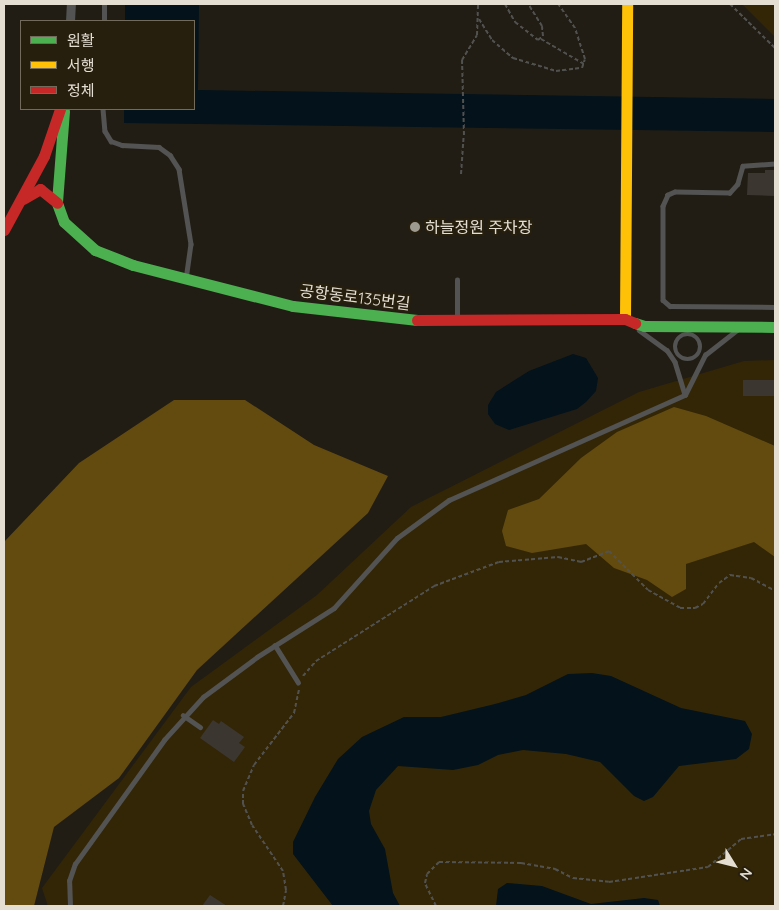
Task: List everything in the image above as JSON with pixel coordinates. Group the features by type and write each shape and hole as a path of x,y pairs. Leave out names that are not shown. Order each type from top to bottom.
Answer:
{"main road":[{"path":"625,319 628,4"},
{"path":"4,230 51,141 60,110"},
{"path":"57,203 64,110"},
{"path":"20,202 30,192 40,189 57,203"},
{"name":"공항동로135번길","path":"57,203 74,234 95,250 186,280 293,306 402,320 625,319 644,326 688,330 775,327"}],"street":[{"path":"70,20 71,4"}],"lane":[{"path":"104,4 104,20"},
{"path":"103,110 105,131 111,141 122,145 159,147 170,155 179,169 191,244 186,280"},
{"path":"775,164 743,166 738,184 730,193 675,192 668,195 663,206 663,300 670,306 775,307"},
{"path":"457,280 457,320"},
{"path":"625,319 671,356 685,395"},
{"path":"676,353 687,361 695,359 742,327"},
{"path":"70,906 69,880 74,864 183,715 203,697 275,645 334,608 397,538 449,500 685,395 703,353 699,339 688,330 677,340 676,353"},
{"path":"671,356 676,353"},
{"path":"275,645 298,682"},
{"path":"183,715 200,727"}],"path":[{"path":"461,174 464,135 462,60 476,35 479,19 478,4"},
{"path":"505,4 522,30 532,38 541,39 585,65"},
{"path":"528,4 542,26 541,39"},
{"path":"558,4 575,28 585,65"},
{"path":"730,4 775,48"},
{"path":"479,19 502,51 531,66 556,71 585,65"},
{"path":"283,906 286,890 283,871 252,825 243,804 243,791 254,765 294,713 298,701 298,682 316,662 434,586 499,562 558,557 581,562 609,551 648,590 680,608 694,608 703,604 719,582 730,576 751,578 775,591"},
{"path":"436,906 425,883 427,874 439,862 520,863 555,869 573,878 610,882 708,867 741,840 775,834"}],"shaded area":[{"path":"125,4 199,4 198,90 775,99 775,132 124,123 124,110 195,110 195,20 125,20"},
{"path":"742,4 775,4 775,37"},
{"path":"573,354 586,358 598,378 596,391 586,402 577,409 509,430 495,424 488,414 488,405 496,392 529,371"},
{"path":"775,360 775,906 48,906 42,888 191,687 317,595 411,507 639,392 744,361"},
{"path":"174,400 245,400 314,445 388,476 368,513 197,670 119,778 54,827 34,906 4,906 4,542 79,463"},
{"path":"674,407 706,416 775,446 775,557 754,542 686,564 686,589 672,597 647,580 614,568 586,544 532,553 506,546 502,531 508,510 539,499 581,458 617,432"},
{"path":"592,673 611,676 681,708 745,721 752,734 749,749 736,759 679,766 653,797 644,801 634,796 600,762 566,754 523,750 498,755 478,765 453,770 398,766 376,790 369,811 371,824 385,849 393,893 400,906 333,906 293,854 293,842 315,797 338,759 362,737 404,717 441,717 526,695 568,674"},
{"path":"507,883 542,886 591,904 644,898 658,900 660,906 496,906 498,889"}],"building":[{"path":"765,170 775,170 775,196 747,195 748,173 765,173"},
{"path":"743,380 775,380 775,396 743,396"},
{"path":"213,720 219,724 221,721 244,737 239,743 245,747 234,762 200,738"},
{"path":"210,895 227,906 202,906"}],"traffic: fast":[{"path":"64,111 57,203 64,222 95,250 133,265 293,306 417,320"},
{"path":"635,323 644,326 775,327"}],"traffic: slow":[{"path":"625,319 627,4"}],"traffic: jam":[{"path":"4,230 44,156 60,110"},
{"path":"23,199 40,189 57,203"},
{"path":"417,320 625,319 635,323"}],"place":[{"name":"하늘정원 주차장","path":"415,227"}]}
